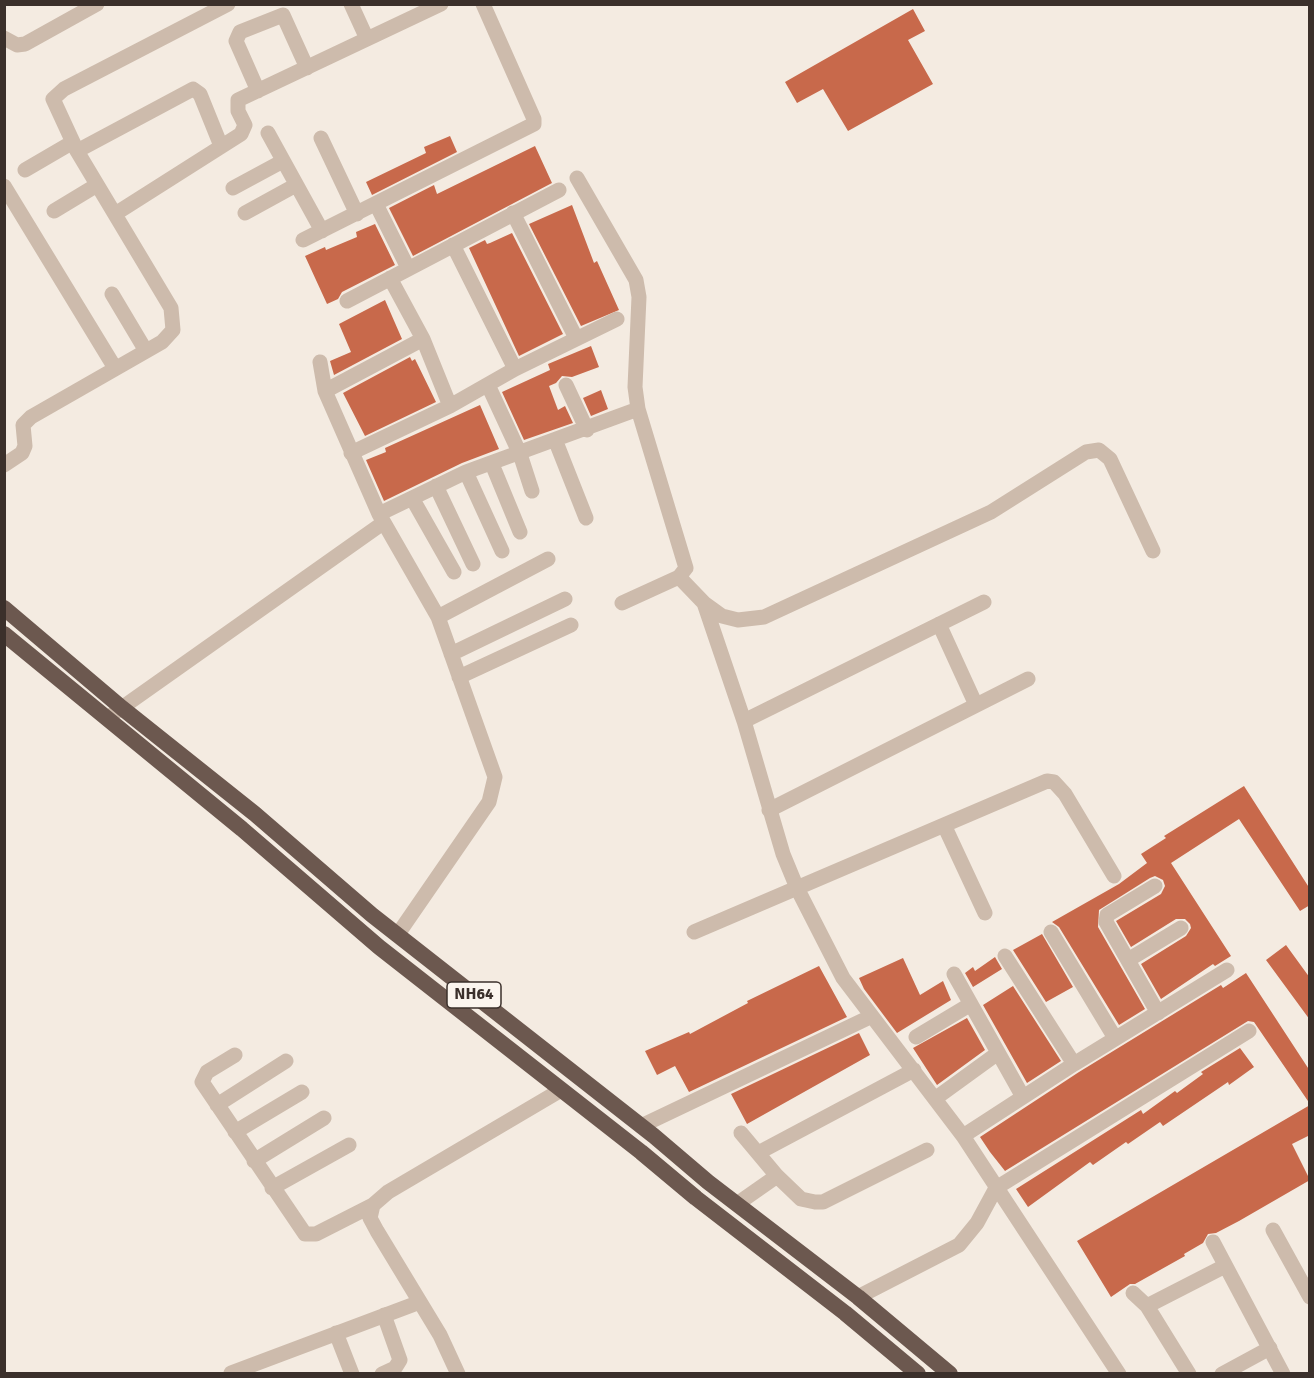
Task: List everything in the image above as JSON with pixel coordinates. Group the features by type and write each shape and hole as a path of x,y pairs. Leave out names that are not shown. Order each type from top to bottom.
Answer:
{"highway":[{"name":"NH64","path":"4,608 122,708 255,814 398,934 642,1126 737,1204 858,1297 950,1374"},
{"name":"NH64","path":"4,634 242,829 379,947 845,1313 918,1374"}],"street":[{"path":"4,38 10,43 25,44 97,4"},
{"path":"4,465 22,453 25,446 23,425 31,417 162,342 172,330 174,319 171,308 75,147 54,106 56,94 228,4"},
{"path":"351,4 368,39"},
{"path":"115,214 244,130 236,105 238,100 441,4"},
{"path":"303,240 534,124 534,119 483,4"},
{"path":"258,92 236,40 240,32 283,15 307,68"},
{"path":"25,170 193,89 200,94 221,146"},
{"path":"268,133 321,231"},
{"path":"321,138 357,214"},
{"path":"233,188 283,161"},
{"path":"578,178 633,274 638,287 635,387 638,409 686,568 679,577 622,603"},
{"path":"54,211 97,185"},
{"path":"245,213 296,185"},
{"path":"4,186 115,368"},
{"path":"346,301 559,190"},
{"path":"376,204 408,268"},
{"path":"513,213 576,338"},
{"path":"453,245 515,369"},
{"path":"390,278 423,339 450,406"},
{"path":"112,294 146,351"},
{"path":"351,453 450,406 515,369 617,319"},
{"path":"325,391 423,339"},
{"path":"320,362 325,391 381,519 438,616 494,768 494,788 489,802 398,934"},
{"path":"488,385 520,454 532,491"},
{"path":"566,385 586,430"},
{"path":"106,719 412,498 466,472 556,442 638,409"},
{"path":"556,442 586,518"},
{"path":"679,577 704,603 722,616 738,620 764,617 991,512 1086,453 1099,450 1110,459 1153,551"},
{"path":"492,464 520,532"},
{"path":"466,472 502,551"},
{"path":"436,486 473,564"},
{"path":"412,498 454,572"},
{"path":"438,616 548,559"},
{"path":"451,654 565,599"},
{"path":"744,720 984,602"},
{"path":"704,603 744,720 769,810 797,888 843,978 870,1017 936,1098 963,1136 1119,1374"},
{"path":"939,624 976,705"},
{"path":"459,677 571,625"},
{"path":"769,810 1028,679"},
{"path":"694,932 1047,781 1054,782 1065,794 1114,876"},
{"path":"945,825 985,913"},
{"path":"1155,886 1107,915 1106,922 1158,1013"},
{"path":"1128,960 1181,928"},
{"path":"1051,932 1115,1038"},
{"path":"1005,956 1074,1064"},
{"path":"963,1136 1115,1038 1227,970"},
{"path":"954,974 1023,1097"},
{"path":"916,1037 971,1004"},
{"path":"642,1126 870,1017"},
{"path":"858,1297 959,1245 977,1223 996,1188 1249,1031"},
{"path":"936,1098 999,1053"},
{"path":"235,1055 203,1077 202,1082 305,1234 316,1234 373,1205 388,1192 561,1089"},
{"path":"217,1105 286,1061"},
{"path":"758,1153 914,1070"},
{"path":"235,1132 302,1092"},
{"path":"254,1161 324,1118"},
{"path":"741,1133 777,1176 801,1199 823,1202 927,1150"},
{"path":"272,1188 349,1145"},
{"path":"737,1204 777,1176"},
{"path":"373,1205 370,1218 440,1335 458,1374"},
{"path":"1272,1230 1310,1297"},
{"path":"1213,1242 1283,1374"},
{"path":"1147,1306 1225,1266"},
{"path":"1133,1293 1147,1306 1189,1374"},
{"path":"231,1373 270,1367 336,1333 420,1302"},
{"path":"382,1374 395,1368 400,1360 384,1315"},
{"path":"336,1333 352,1374"},
{"path":"1222,1374 1270,1348"}],"building":[{"path":"913,9 925,31 908,40 933,84 848,131 823,89 797,103 785,82"},
{"path":"450,136 457,152 372,195 366,182 426,153 424,147"},
{"path":"535,146 552,183 413,256 389,208 434,185 437,194"},
{"path":"572,205 594,263 597,261 619,310 581,326 529,224"},
{"path":"375,224 395,265 342,292 338,299 327,304 305,256 357,237 356,232"},
{"path":"512,233 563,334 519,356 469,248 485,240 487,244"},
{"path":"385,300 402,339 334,375 330,361 351,352 339,324"},
{"path":"591,346 599,367 572,377 562,376 556,383 549,386 558,410 565,406 573,423 524,440 502,392 550,370 548,364"},
{"path":"410,357 412,361 415,359 436,402 365,436 343,393"},
{"path":"601,390 608,409 591,416 583,398"},
{"path":"480,405 499,449 462,463 384,501 366,460 386,452 385,448"},
{"path":"1244,786 1310,889 1310,905 1300,911 1239,819 1171,863 1231,956 1215,966 1213,964 1161,999 1141,964 1186,936 1191,928 1190,924 1185,919 1176,919 1131,947 1116,921 1161,894 1165,886 1163,880 1155,876 1150,878 1099,910 1098,927 1145,1009 1119,1025 1059,927 1052,922 1119,884 1147,863 1141,854 1166,838 1164,836"},
{"path":"1042,934 1073,987 1046,1002 1013,950"},
{"path":"1286,945 1310,978 1310,1020 1266,960"},
{"path":"995,957 1002,969 973,987 965,973 973,967 975,971"},
{"path":"903,958 920,995 943,981 951,1000 897,1033 864,989 859,978"},
{"path":"819,966 847,1017 689,1092 675,1066 657,1075 645,1051 689,1032 690,1034 748,1003 747,1001"},
{"path":"1246,973 1310,1071 1310,1104 1254,1022 1248,1021 1005,1171 980,1137 1079,1072 1221,985 1223,988"},
{"path":"1013,986 1061,1061 1027,1083 983,1005"},
{"path":"967,1018 985,1050 937,1085 913,1048"},
{"path":"859,1033 870,1055 747,1124 731,1094"},
{"path":"1240,1048 1254,1067 1163,1126 1160,1122 1093,1165 1090,1162 1028,1207 1016,1189 1141,1110 1143,1114 1175,1091 1177,1093 1203,1074 1201,1072"},
{"path":"1310,1105 1310,1135 1292,1144 1310,1180 1239,1221 1216,1233 1208,1234 1203,1243 1184,1254 1185,1256 1135,1284 1130,1284 1111,1297 1077,1241"}]}
